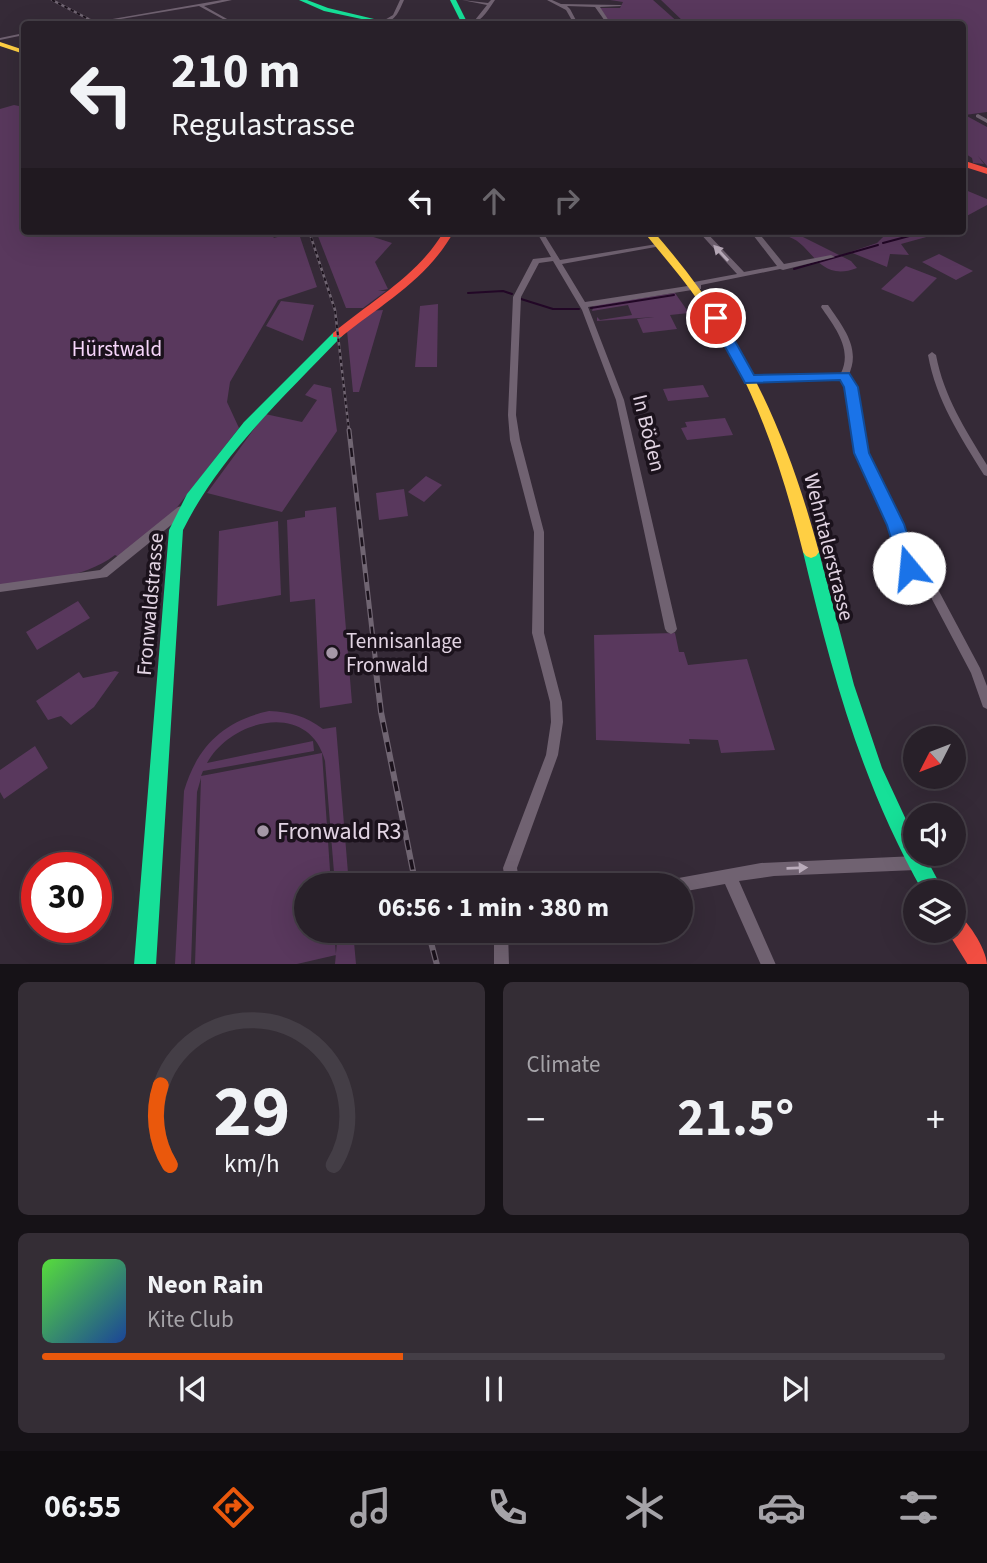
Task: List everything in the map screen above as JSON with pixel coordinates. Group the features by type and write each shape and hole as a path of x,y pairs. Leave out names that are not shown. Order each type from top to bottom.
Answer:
{"street":[{"path":"103,21 230,0"},
{"path":"302,0 326,10 379,21"},
{"path":"391,21 401,0"},
{"path":"453,0 464,21"},
{"path":"464,0 487,4"},
{"path":"477,21 487,4 493,0"},
{"path":"549,0 568,9 574,21"},
{"path":"560,5 579,3 621,6"},
{"path":"200,5 229,21"},
{"path":"597,6 607,21"},
{"path":"136,15 144,21"},
{"path":"0,39 21,35"},
{"path":"0,44 21,51"},
{"path":"978,116 987,121"},
{"path":"966,164 987,170"},
{"name":"Fronwaldstrasse","path":"145,964 175,538 182,510 248,424 281,387 366,309 438,254 447,235"},
{"name":"In Böden","path":"541,235 584,305 627,424 671,629"},
{"name":"Wehntalerstrasse","path":"652,235 697,286 750,379 775,433 798,499 836,663 859,738 882,798 903,838"},
{"path":"705,235 741,274"},
{"path":"756,235 783,268"},
{"path":"511,873 510,867 552,755 557,722 555,702 538,634 539,532 512,424 515,311 520,288 536,261 661,244"},
{"path":"584,305 697,286 741,274 831,257"},
{"path":"825,307 838,325 849,349 849,369 844,376"},
{"path":"932,355 935,379 945,404 987,473"},
{"path":"750,379 844,376"},
{"path":"844,376 851,387 862,453 882,502 895,524 909,568 929,583 976,672 987,702"},
{"path":"0,588 103,574 162,523 182,510"},
{"path":"693,884 773,869 903,864"},
{"path":"729,876 769,964"},
{"path":"966,941 981,964"},
{"path":"501,943 502,964"}],"green space":[{"path":"610,0 653,0 677,21 609,21 599,8 620,8 623,2"},
{"path":"661,0 987,0 987,112 966,115 966,21 683,21"},
{"name":"Hürstwald","path":"14,105 21,106 21,235 272,235 274,238 299,235 317,287 278,300 230,382 227,402 239,428 175,510 119,557 115,555 89,570 45,580 0,585 0,109"},
{"path":"966,116 987,127 987,166 978,156 984,164 973,163 972,158 966,154"},
{"path":"966,190 987,199 987,205 966,216"},
{"path":"318,235 367,235 392,243 375,262 388,289 378,291 386,291 363,308 346,308"},
{"path":"799,235 851,261 857,268 843,271 823,266 802,245 785,236"},
{"path":"885,235 934,235 901,244 909,255 890,254 887,267 850,252 877,243"},
{"path":"939,254 973,271 956,280 922,262"},
{"path":"906,266 937,278 913,302 881,289"},
{"path":"675,293 689,313 670,315 677,329 643,333 637,319 654,317 597,321 597,317 600,320 632,315 628,305 592,311 594,305"},
{"path":"281,301 314,305 303,341 266,326"},
{"path":"438,304 437,367 415,367 420,306"},
{"path":"383,310 359,392 353,392 347,331 370,311"},
{"path":"314,384 331,388 337,431 282,512 207,493 265,414 302,422 317,400 305,395"},
{"path":"703,385 709,397 668,401 663,389"},
{"path":"725,418 733,435 687,440 681,428 687,427 685,422"},
{"path":"426,476 442,485 424,502 408,492"},
{"path":"404,489 408,516 379,520 376,493"},
{"name":"Tennisanlage Fronwald","path":"336,507 352,703 320,708 315,599 290,602 287,520 305,517 305,511"},
{"path":"278,521 281,595 217,606 219,531"},
{"path":"78,601 90,618 37,650 26,632"},
{"path":"675,633 679,652 684,652 688,665 747,659 775,750 721,753 718,740 689,739 690,744 596,740 594,635"},
{"path":"79,672 83,678 119,672 94,707 71,725 61,716 48,720 36,701"},
{"name":"Fronwald R3","path":"269,711 284,712 310,721 323,729 336,727 348,873 334,873 325,761 322,755 330,873 294,873 294,943 335,943 336,955 297,964 195,964 201,778 197,792 191,964 175,964 184,791 189,775 204,749 214,738 225,729","holes":["269,723 287,723 303,729 316,742 321,753 201,776 203,771 314,751 313,741 207,763 218,748 233,736 251,727"]},
{"path":"35,746 48,768 4,799 0,792 0,770"},
{"path":"337,943 354,943 356,964 335,964"}],"waterway":[{"path":"883,243 913,235"},
{"path":"794,269 878,245"},
{"path":"468,293 503,291 512,294"},
{"path":"591,308 674,295"},
{"path":"521,299 553,309 579,309"}],"railway":[{"path":"52,0 92,21"},
{"path":"310,235 335,310 349,431"},
{"path":"349,430 376,665"},
{"path":"375,663 381,712 413,873"},
{"path":"431,943 437,964"}],"traffic: fast":[{"path":"302,0 326,10 378,21"},
{"path":"453,0 464,21"},
{"path":"145,964 176,530 192,498 249,425 337,335"},
{"path":"811,552 858,727 890,809 927,880"}],"traffic: slow":[{"path":"0,44 21,51"},
{"path":"651,235 705,303 730,341 751,381 786,464 811,552"}],"traffic: jam":[{"path":"966,164 987,171"},
{"path":"337,335 414,276 440,248 447,235"},
{"path":"966,942 980,964"}],"place":[{"name":"Tennisanlage Fronwald","path":"332,653"},
{"name":"Fronwald R3","path":"263,831"}],"route":[{"path":"716,318 750,379 827,374 844,376 851,387 856,431 867,469 895,524 909,568"}]}
